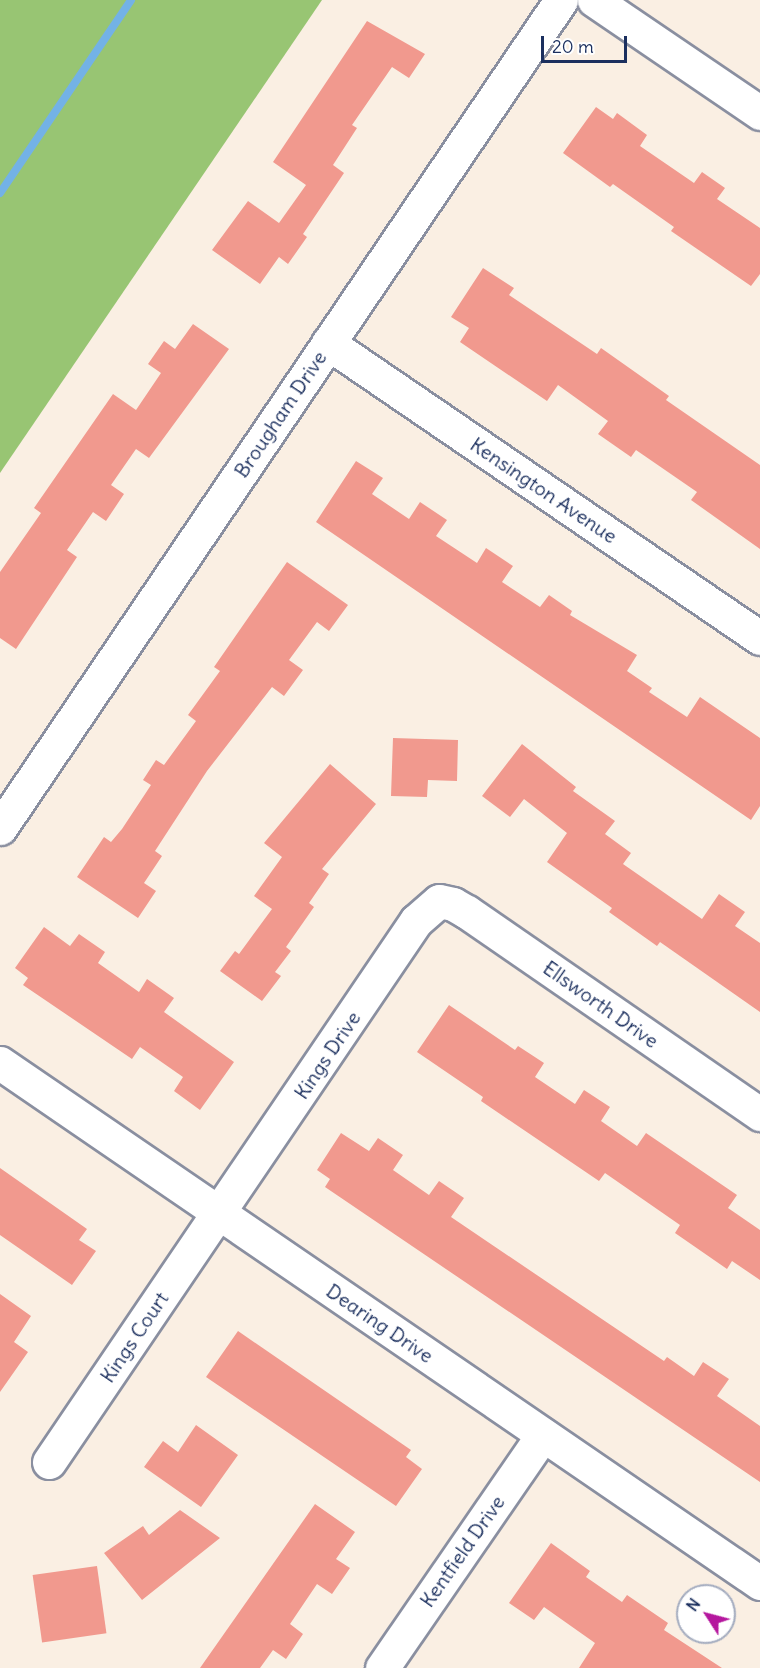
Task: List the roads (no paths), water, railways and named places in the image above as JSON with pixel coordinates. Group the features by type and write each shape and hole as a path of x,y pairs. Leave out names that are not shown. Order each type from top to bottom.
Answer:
{"street":[{"name":"Brougham Drive","path":"0,828 561,0"},
{"path":"594,0 760,113"},
{"name":"Kensington Avenue","path":"328,343 760,638"},
{"name":"Ellsworth Drive","path":"439,902 453,904 467,912 760,1114"},
{"name":"Kings Drive","path":"220,1213 416,921 439,902"},
{"name":"Dearing Drive","path":"0,1063 760,1583"},
{"name":"Kings Court","path":"49,1462 220,1213"},
{"name":"Kentfield Drive","path":"381,1668 543,1435"}],"waterway":[{"path":"0,193 131,0"}]}
